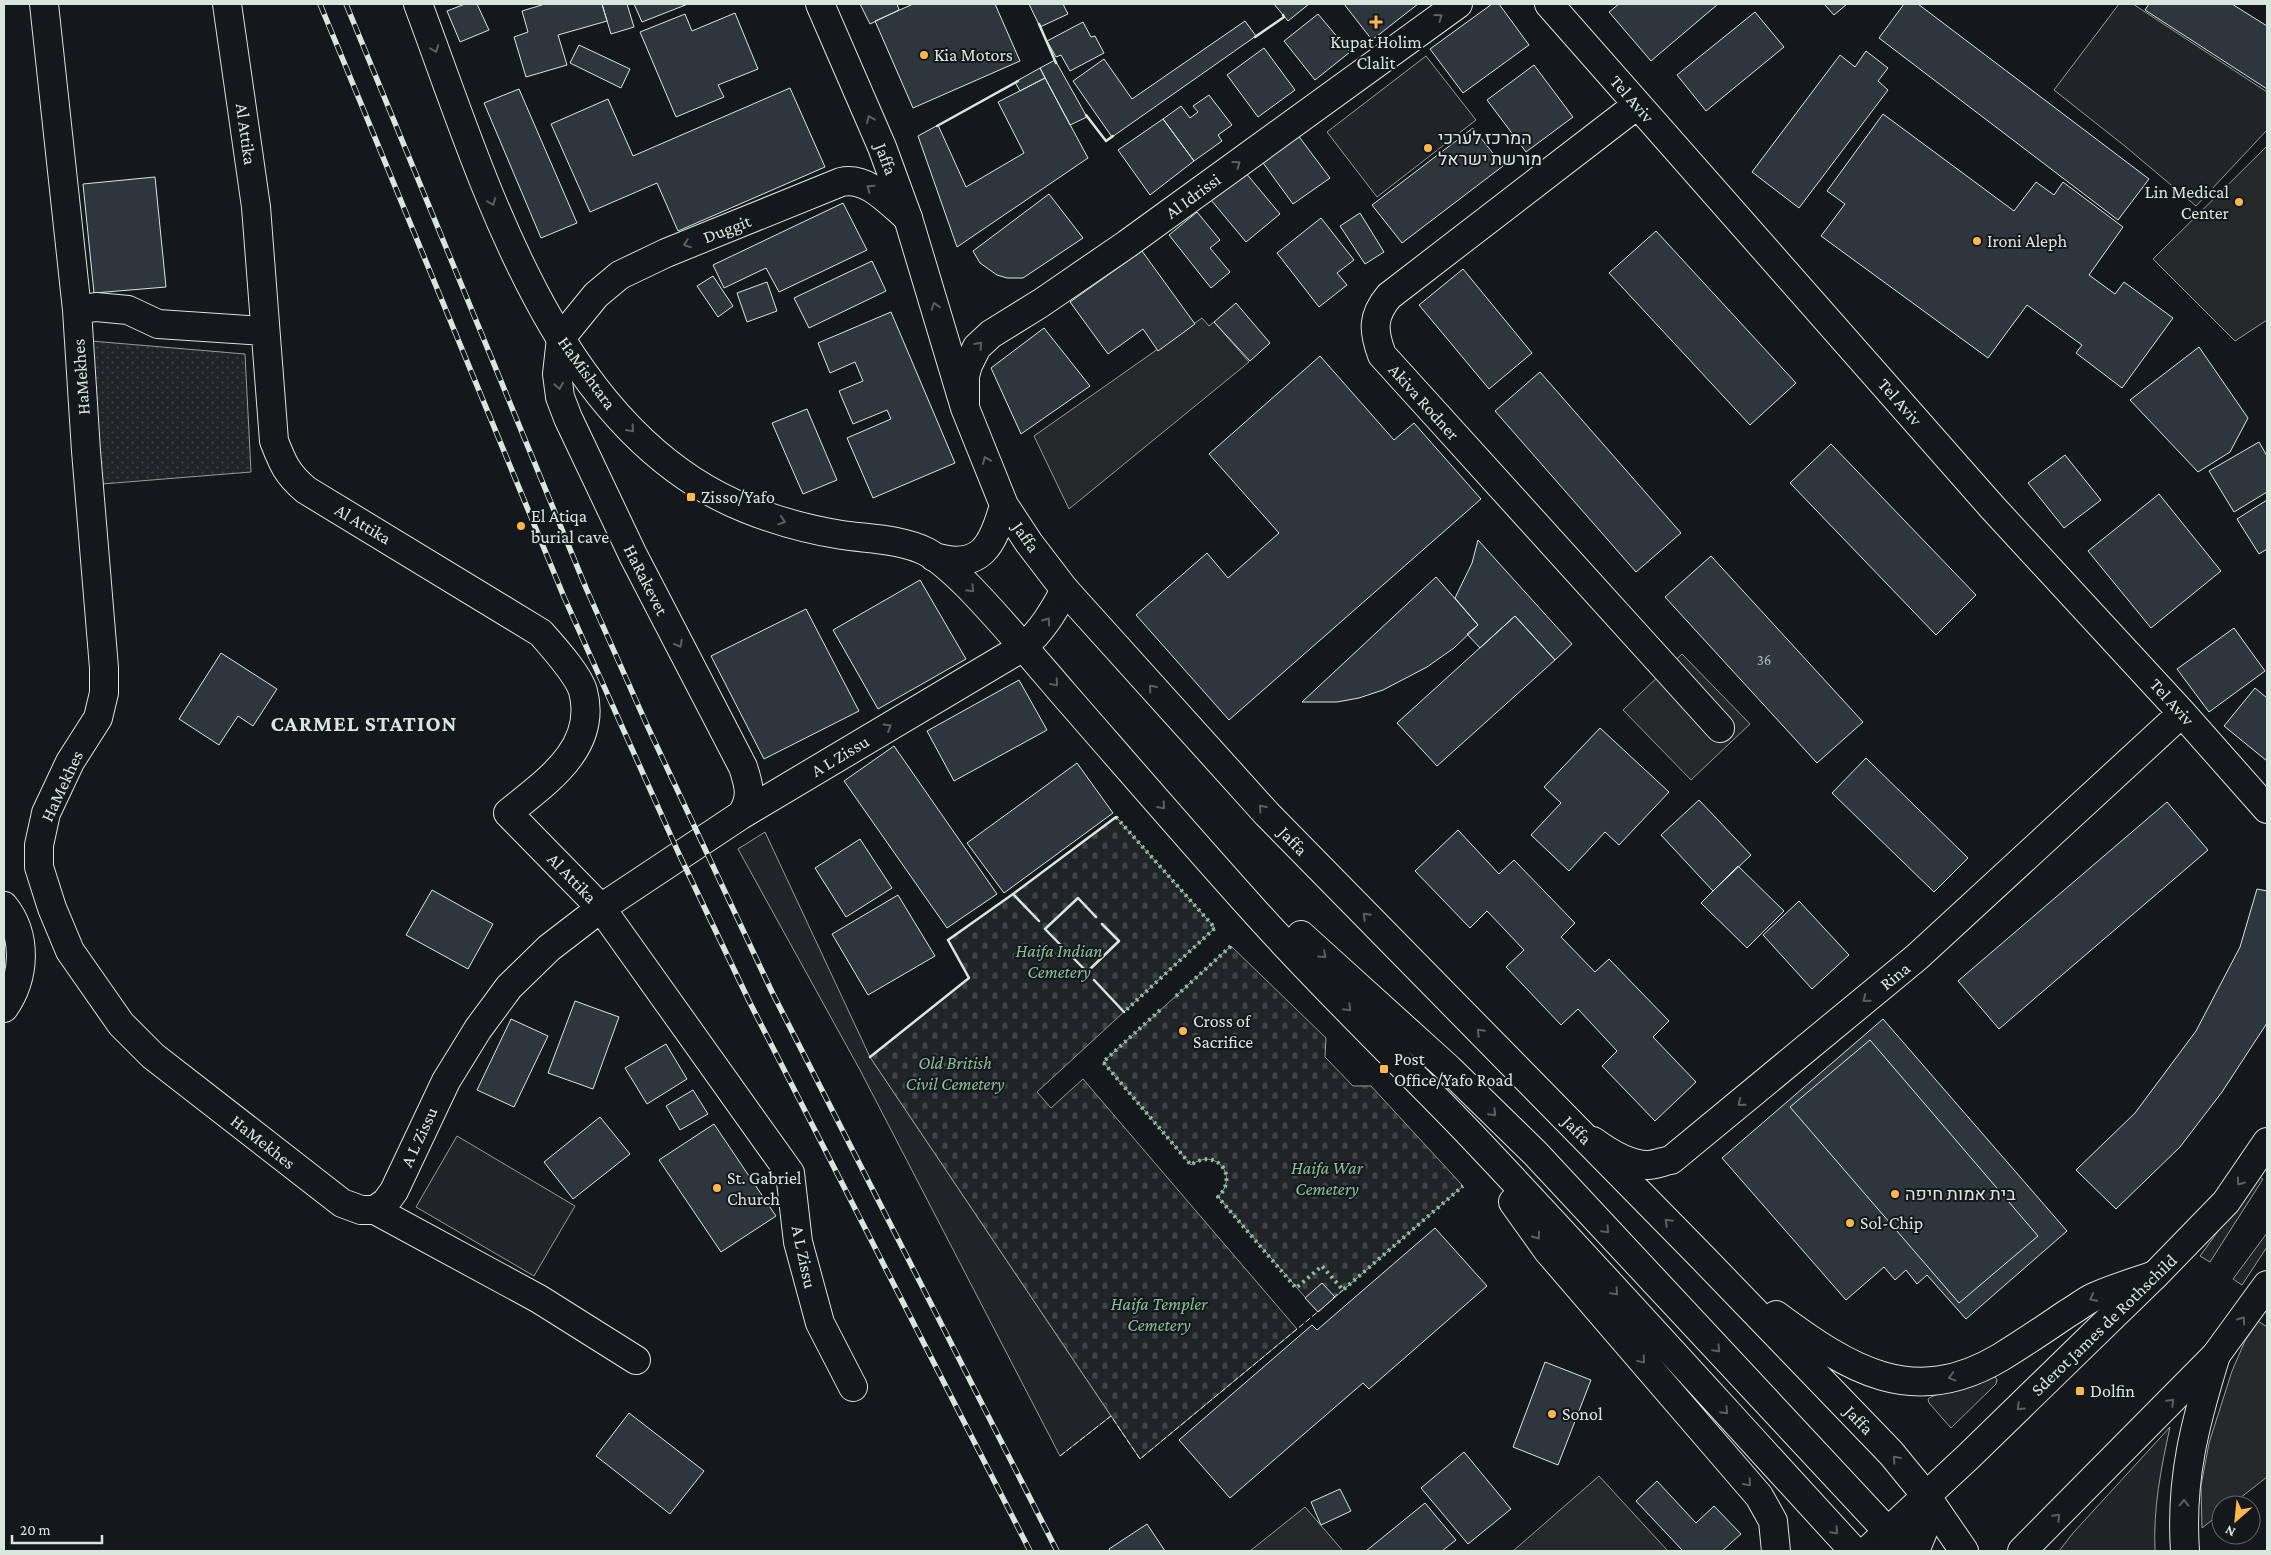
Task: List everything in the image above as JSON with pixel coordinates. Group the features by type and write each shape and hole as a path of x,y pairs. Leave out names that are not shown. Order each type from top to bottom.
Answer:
{"main road":[{"name":"HaMekhes","path":"44,4 77,310 86,451 104,668 104,693 98,718 70,762 46,813 40,837 39,867 52,908 70,951 120,1024 153,1056 342,1203 361,1210 375,1210 539,1299 636,1360"},
{"name":"Al Attika","path":"227,4 256,207 274,440 291,477 306,490 541,633 561,656 583,690 586,715 581,739 571,755 552,777 508,813 601,908"},
{"name":"HaMishtara","path":"418,4 499,219 532,287 561,338 594,387 636,434 675,470 712,493 747,509 789,523 833,533 911,546 934,557"},
{"name":"Jaffa","path":"820,4 882,147 908,218 965,408 1004,505 1029,543 1065,590 1267,814 1702,1257 1891,1453 1927,1496 1964,1551"},
{"name":"Al Idrissi","path":"965,408 965,376 968,365 977,347 991,334 1041,303 1127,244 1458,4"},
{"name":"Tel Aviv","path":"1549,4 1992,507 2263,803"},
{"name":"Akiva Rodner","path":"1637,105 1389,296 1380,306 1375,336 1382,355 1720,728"},
{"name":"Duggit","path":"561,338 596,295 620,275 666,253 841,182 855,180 864,183 908,218"},
{"path":"77,310 96,307 128,310 158,324 265,331"},
{"name":"HaRakevet","path":"561,338 557,374 560,397 568,418 633,554 743,767 750,790 749,800 741,815"},
{"path":"934,557 954,562 965,562 981,554 991,539 1004,505"},
{"path":"934,557 975,593 1253,910 1472,1137 1854,1551"},
{"name":"A L Zissu","path":"375,1210 386,1202 394,1191 446,1081 478,1029 509,987 549,948 601,908 741,815 1023,647 1036,636 1065,590"},
{"name":"Rina","path":"1579,1132 1615,1156 1648,1165 1671,1160 1917,957 2182,713"},
{"path":"743,767 762,780 790,786"},
{"path":"4,1008 13,995 21,969 20,941 6,908"},
{"name":"A L Zissu","path":"601,908 790,1173 798,1242 820,1323 853,1387"},
{"path":"1253,910 1292,928 1456,1075 1542,1160 1906,1551"},
{"path":"1472,1137 1517,1209 1548,1251 1759,1496 1773,1521 1776,1551"},
{"name":"Sderot James de Rothschild","path":"1867,1551 1927,1496 2155,1276 2226,1202 2267,1142"},
{"path":"1702,1257 1810,1340 1855,1365 1886,1378 1916,1383 1953,1378 2000,1358 2093,1297 2155,1276"},
{"path":"2022,1551 2216,1355 2267,1285"},
{"path":"2185,1551 2183,1500 2188,1462 2194,1431 2216,1355"},
{"path":"1915,1551 1924,1530 1927,1496"}],"green space":[{"path":"2119,4 2133,4 2267,92 2267,130 2196,206 2054,90"},
{"path":"1426,56 1476,120 1377,197 1327,132"},
{"path":"91,341 245,354 251,472 102,484"},
{"path":"1116,817 1215,928 1037,1092 1051,1108 1083,1079 1297,1329 1140,1459 870,1057 969,978 948,940"},
{"path":"765,832 870,1057 1111,1416 1060,1456 860,1070 738,849"},
{"name":"Haifa War Cemetery","path":"1231,946 1326,1038 1325,1057 1353,1086 1371,1086 1463,1186 1318,1312 1218,1197 1224,1189 1226,1180 1222,1166 1216,1161 1208,1159 1200,1160 1191,1165 1103,1062"},
{"path":"457,1136 575,1206 534,1276 416,1207"},
{"path":"2258,1176 2263,1179 2210,1262 2200,1256"},
{"path":"2267,1233 2267,1247 2242,1285 2233,1279"},
{"path":"1986,1374 1995,1376 1996,1384 1951,1428 1929,1403 1928,1399"},
{"path":"2170,1427 2156,1504 2155,1551 2059,1551 2073,1533"}],"shaded area":[{"name":"Lin Medical Center","path":"2267,146 2267,320 2235,341 2153,259"},
{"path":"1202,318 1209,326 1214,322 1249,362 1069,509 1034,436"},
{"path":"1682,654 1750,724 1691,780 1623,710"},
{"path":"2258,1321 2267,1327 2267,1477 2244,1495 2211,1495 2211,1521 2202,1528 2201,1486 2209,1443 2232,1371 2245,1341"},
{"path":"1599,1476 1668,1551 1513,1551"},
{"path":"1305,1507 1343,1551 1250,1551"}],"building":[{"path":"465,4 477,4 489,30 460,42 447,11"},
{"path":"545,4 602,4 607,21 558,35 567,65 526,77 514,37 528,32 522,11"},
{"path":"602,4 627,4 634,27 611,34"},
{"path":"634,4 688,4 642,22"},
{"path":"860,4 897,4 899,10 870,24"},
{"path":"913,4 995,4 1020,61 913,108 875,21"},
{"path":"1029,4 1063,4 1068,14 1040,27"},
{"path":"1274,4 1309,4 1288,21"},
{"name":"Kupat Holim Clalit","path":"1344,4 1418,4 1372,40"},
{"path":"1492,4 1499,4 1529,45 1463,93 1430,49"},
{"path":"1619,4 1718,4 1651,61 1609,12"},
{"path":"1824,4 1847,4 1834,15"},
{"path":"1904,4 1918,4 2149,179 2118,220 1879,38"},
{"path":"2149,4 2232,4 2267,26 2267,89 2145,10"},
{"path":"1755,12 1784,47 1706,111 1677,75"},
{"path":"735,13 758,69 718,85 724,97 676,117 640,32 685,14 692,31"},
{"path":"1318,14 1350,52 1315,80 1284,41"},
{"path":"1245,21 1256,36 1112,137 1073,81 1104,59 1132,99"},
{"path":"1083,22 1091,37 1095,36 1104,53 1070,71 1061,55 1056,57 1047,41"},
{"path":"579,45 630,69 621,88 570,63"},
{"path":"1264,48 1295,90 1258,117 1227,75"},
{"path":"1866,51 1888,68 1878,81 1888,90 1799,208 1752,172 1840,55 1855,67"},
{"path":"1055,60 1087,117 1070,125 1040,68"},
{"path":"1534,65 1573,117 1526,152 1487,100"},
{"path":"1040,68 1045,78 1020,91 1015,82"},
{"path":"1045,78 1088,158 957,247 918,136 938,125 966,187 1024,153 998,102"},
{"path":"790,88 825,167 678,231 657,183 590,212 551,124 608,99 633,156"},
{"path":"519,89 577,223 541,238 484,103"},
{"path":"1209,95 1232,125 1218,135 1222,141 1194,161 1163,119 1181,106 1190,118 1198,112 1193,106"},
{"path":"1883,114 2014,211 2036,182 2054,195 2063,182 2123,227 2089,275 2115,294 2124,282 2173,318 2122,388 2076,353 2082,345 2027,305 1988,358 1821,236 1845,204 1827,191"},
{"path":"1163,119 1194,161 1150,195 1118,150"},
{"path":"1473,128 1503,166 1402,243 1372,205"},
{"path":"1294,130 1330,178 1293,204 1258,156"},
{"path":"1245,172 1280,214 1246,242 1211,200"},
{"path":"155,177 166,287 94,293 83,184"},
{"path":"1049,194 1083,238 1023,278 1007,278 997,275 980,263 973,251"},
{"path":"843,203 867,250 779,292 766,268 724,288 713,265"},
{"path":"1197,212 1220,240 1210,248 1230,272 1211,288 1169,235"},
{"path":"1360,213 1384,252 1365,264 1340,226"},
{"path":"1321,218 1354,260 1337,273 1347,285 1319,307 1277,253"},
{"path":"1656,231 1796,383 1750,425 1609,273"},
{"path":"1142,251 1195,324 1158,351 1143,329 1108,354 1070,302"},
{"path":"872,261 886,291 809,328 794,298"},
{"path":"1463,269 1532,353 1489,389 1419,305"},
{"path":"713,276 733,306 718,317 697,286"},
{"path":"767,282 777,311 747,322 737,293"},
{"path":"1236,303 1270,343 1250,361 1214,322"},
{"path":"891,312 955,463 873,498 847,438 891,419 887,410 853,424 839,391 863,381 855,362 830,373 818,343"},
{"path":"1044,328 1090,386 1021,434 991,368"},
{"path":"2199,347 2248,418 2230,452 2198,472 2130,400"},
{"path":"1320,356 1394,440 1414,423 1481,499 1229,720 1136,615 1207,553 1228,578 1279,533 1209,454"},
{"path":"1540,372 1681,533 1636,572 1495,411"},
{"path":"807,409 837,480 803,494 772,423"},
{"path":"2259,442 2267,456 2267,492 2234,512 2209,471"},
{"path":"1831,444 1976,595 1936,635 1790,483"},
{"path":"2065,455 2101,500 2064,528 2028,483"},
{"path":"2159,494 2221,571 2151,628 2088,551"},
{"path":"2267,500 2267,549 2259,554 2237,519"},
{"path":"1478,540 1572,644 1555,660 1515,616 1480,648 1467,634 1478,625 1455,598 1472,563"},
{"path":"1711,556 1863,722 1817,763 1665,597"},
{"path":"1436,577 1478,625 1454,648 1427,667 1383,690 1359,698 1337,702 1302,702"},
{"path":"920,580 966,659 878,709 833,630"},
{"path":"806,609 859,711 764,759 711,656"},
{"path":"1515,616 1555,660 1437,766 1397,723"},
{"path":"2234,628 2265,671 2209,712 2177,669"},
{"path":"221,653 277,689 253,726 238,716 219,745 179,719"},
{"path":"1019,680 1047,730 954,781 927,731"},
{"path":"2255,688 2267,698 2267,761 2224,726"},
{"path":"1600,728 1669,792 1619,845 1605,832 1569,871 1531,835 1561,803 1544,787"},
{"path":"894,746 997,894 947,928 844,781"},
{"path":"1866,758 1968,858 1934,892 1832,793"},
{"path":"1077,763 1113,813 1004,893 967,843"},
{"path":"1699,800 1751,855 1713,891 1661,835"},
{"path":"2167,802 2208,850 1999,1029 1958,981"},
{"path":"1458,830 1499,874 1514,860 1575,923 1561,937 1595,972 1609,959 1669,1021 1653,1037 1696,1082 1655,1121 1602,1066 1617,1051 1578,1009 1561,1025 1506,967 1524,950 1487,911 1470,928 1415,871"},
{"path":"860,839 892,888 846,917 815,868"},
{"path":"1738,866 1784,911 1747,948 1701,903"},
{"path":"2257,889 2267,891 2267,1023 2222,1092 2180,1147 2116,1209 2076,1170 2135,1113 2196,1031 2240,947"},
{"path":"432,890 493,924 468,969 406,935"},
{"path":"898,895 935,956 868,995 832,934"},
{"path":"1799,901 1849,955 1812,989 1763,935"},
{"path":"575,1001 619,1017 593,1089 548,1073"},
{"path":"511,1019 548,1036 514,1107 477,1090"},
{"name":"בית אמות חיפה","path":"1883,1019 2067,1231 1966,1319 1927,1275 1917,1284 1906,1270 1895,1280 1884,1267 1846,1300 1722,1158"},
{"path":"1870,1040 2038,1236 1959,1303 1790,1107"},
{"path":"666,1044 687,1079 647,1104 625,1068"},
{"path":"693,1090 708,1114 680,1130 666,1106"},
{"path":"600,1117 630,1154 573,1199 544,1162"},
{"name":"St. Gabriel Church","path":"714,1124 776,1216 721,1252 659,1160"},
{"path":"1435,1228 1487,1286 1369,1389 1363,1383 1230,1498 1179,1440 1312,1325 1317,1330"},
{"path":"1322,1283 1335,1297 1318,1312 1305,1298"},
{"name":"Sonol","path":"1545,1362 1591,1380 1558,1465 1513,1447"},
{"path":"629,1413 704,1471 670,1514 596,1456"},
{"path":"1464,1452 1511,1509 1468,1544 1421,1488"},
{"path":"1657,1481 1696,1523 1714,1506 1741,1534 1722,1551 1683,1551 1636,1501"},
{"path":"1340,1489 1351,1511 1321,1525 1311,1502"},
{"path":"1425,1503 1456,1540 1442,1551 1366,1551"},
{"path":"1147,1524 1165,1551 1110,1551 1109,1549"}],"railway":[{"path":"320,4 564,597 679,854 750,1003 1030,1551"},
{"path":"346,4 586,588 646,723 772,992 1057,1551"}],"hedge":[{"path":"1116,817 1215,928 1124,1012"},
{"path":"1176,996 1231,946"},
{"path":"1160,1010 1103,1062 1191,1165 1200,1160 1208,1159 1216,1161 1222,1166 1226,1180 1224,1189 1218,1197 1296,1288 1322,1266 1343,1290 1463,1186"}],"fence":[{"path":"1333,1298 1343,1290"},
{"path":"1060,1456 1111,1416 1140,1459 1320,1310"}],"wall":[{"path":"1255,37 1284,17 1283,15"},
{"path":"1039,24 1056,63"},
{"path":"937,126 1018,81"},
{"path":"1086,115 1106,141 1113,136"},
{"path":"870,1057 969,978 948,940 1116,817"},
{"path":"1013,894 1039,921"},
{"path":"1096,917 1078,898 1045,929 1087,972 1119,941 1102,924"},
{"path":"1094,980 1124,1012"}],"place":[{"name":"Kupat Holim Clalit","path":"1376,22"},
{"name":"Kia Motors","path":"924,55"},
{"name":"המרכז לערכי מורשת ישראל","path":"1428,148"},
{"name":"Lin Medical Center","path":"2239,202"},
{"name":"Ironi Aleph","path":"1977,241"},
{"name":"Zisso/Yafo","path":"691,497"},
{"name":"El Atiqa burial cave","path":"521,526"},
{"name":"Cross of Sacrifice","path":"1183,1031"},
{"name":"Post Office/Yafo Road","path":"1384,1069"},
{"name":"St. Gabriel Church","path":"717,1188"},
{"name":"בית אמות חיפה","path":"1895,1194"},
{"name":"Sol-Chip","path":"1850,1223"},
{"name":"Dolfin","path":"2080,1391"},
{"name":"Sonol","path":"1552,1414"}],"district":[{"name":"CARMEL STATION","path":"364,723"}],"park label":[{"name":"Haifa Indian Cemetery","path":"1059,961"},
{"name":"Old British Civil Cemetery","path":"955,1073"},
{"name":"Haifa Templer Cemetery","path":"1159,1314"}]}
